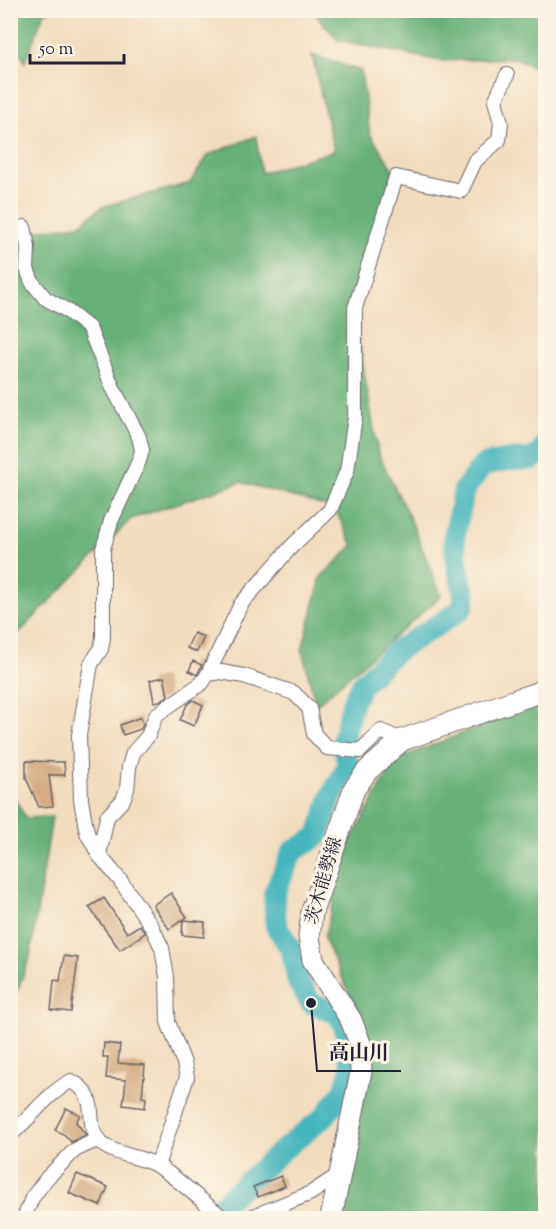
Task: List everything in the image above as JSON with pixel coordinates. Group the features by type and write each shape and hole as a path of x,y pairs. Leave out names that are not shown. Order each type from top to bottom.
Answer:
{"main road":[{"name":"茨木能勢線","path":"331,1218 361,1072 360,1043 351,1020 313,960 309,937 312,912 354,789 368,770 402,740 546,687"}],"street":[{"path":"99,855 107,817 123,800 127,789 133,753 148,736 156,715 202,683 241,604 292,546 330,510 347,471 355,417 355,308 396,177 461,191 475,161 499,140 501,123 495,100 507,75"},
{"path":"24,227 28,247 27,269 32,282 45,298 66,310 89,328 113,388 139,437 142,450 111,521 103,549 103,637 101,649 91,664 79,735 81,800 87,833 99,855 120,880 152,927 162,948 167,977 168,1022 187,1077 157,1166"},
{"path":"208,674 220,672 244,676 294,693 309,708 314,734 327,748 360,751 381,731 402,740"},
{"path":"10,1136 61,1087 71,1081 82,1086 89,1095 94,1132 102,1143 157,1166 222,1218"},
{"path":"24,1218 32,1198 47,1178 75,1150 99,1138"},
{"path":"249,1218 311,1193 340,1174"}],"green space":[{"path":"14,11 48,11 44,13 25,62 14,40"},
{"path":"313,11 545,11 545,72 515,58 440,61 338,40"},
{"path":"312,55 361,71 370,134 393,169 355,320 378,453 413,525 441,596 316,705 302,650 321,577 353,546 335,509 241,482 131,519 11,641 11,234 79,225 102,207 190,183 208,155 256,136 261,173 334,151"},
{"path":"531,706 545,709 545,1218 341,1218 357,1142 371,1041 324,938 348,846 395,760"},
{"path":"11,793 26,818 52,817 30,957 11,1007"}],"building":[{"path":"194,633 204,637 197,652 187,648"},
{"path":"193,661 202,665 197,675 189,671"},
{"path":"164,677 168,696 154,702 150,680"},
{"path":"193,700 203,705 194,726 180,720 187,705"},
{"path":"141,717 143,724 141,729 123,735 120,725"},
{"path":"26,761 64,762 65,775 49,775 53,806 39,807 26,778"},
{"path":"171,893 187,917 169,929 153,905"},
{"path":"104,898 127,933 140,925 145,933 120,950 89,907"},
{"path":"183,920 205,922 204,937 182,935"},
{"path":"64,956 78,958 71,1012 51,1010 54,980 60,981"},
{"path":"104,1043 120,1045 118,1063 145,1065 142,1097 146,1098 145,1108 123,1105 126,1080 106,1078 108,1057 103,1057"},
{"path":"66,1108 80,1115 76,1122 86,1135 71,1142 65,1135 55,1130"},
{"path":"77,1174 108,1187 100,1206 69,1193"},
{"path":"281,1176 285,1186 258,1197 253,1187"}],"waterway":[{"path":"207,1218 278,1154 325,1116 345,1089 351,1068 345,1028 338,1014 311,1003 298,982 291,949 276,926 274,894 292,852 318,836 331,797 348,765 343,740 353,701 362,684 396,651 458,612 463,606 465,598 458,570 454,538 464,490 483,465 509,460 533,459 543,451 546,444"}],"place":[{"name":"高山川","path":"311,1003"}]}
